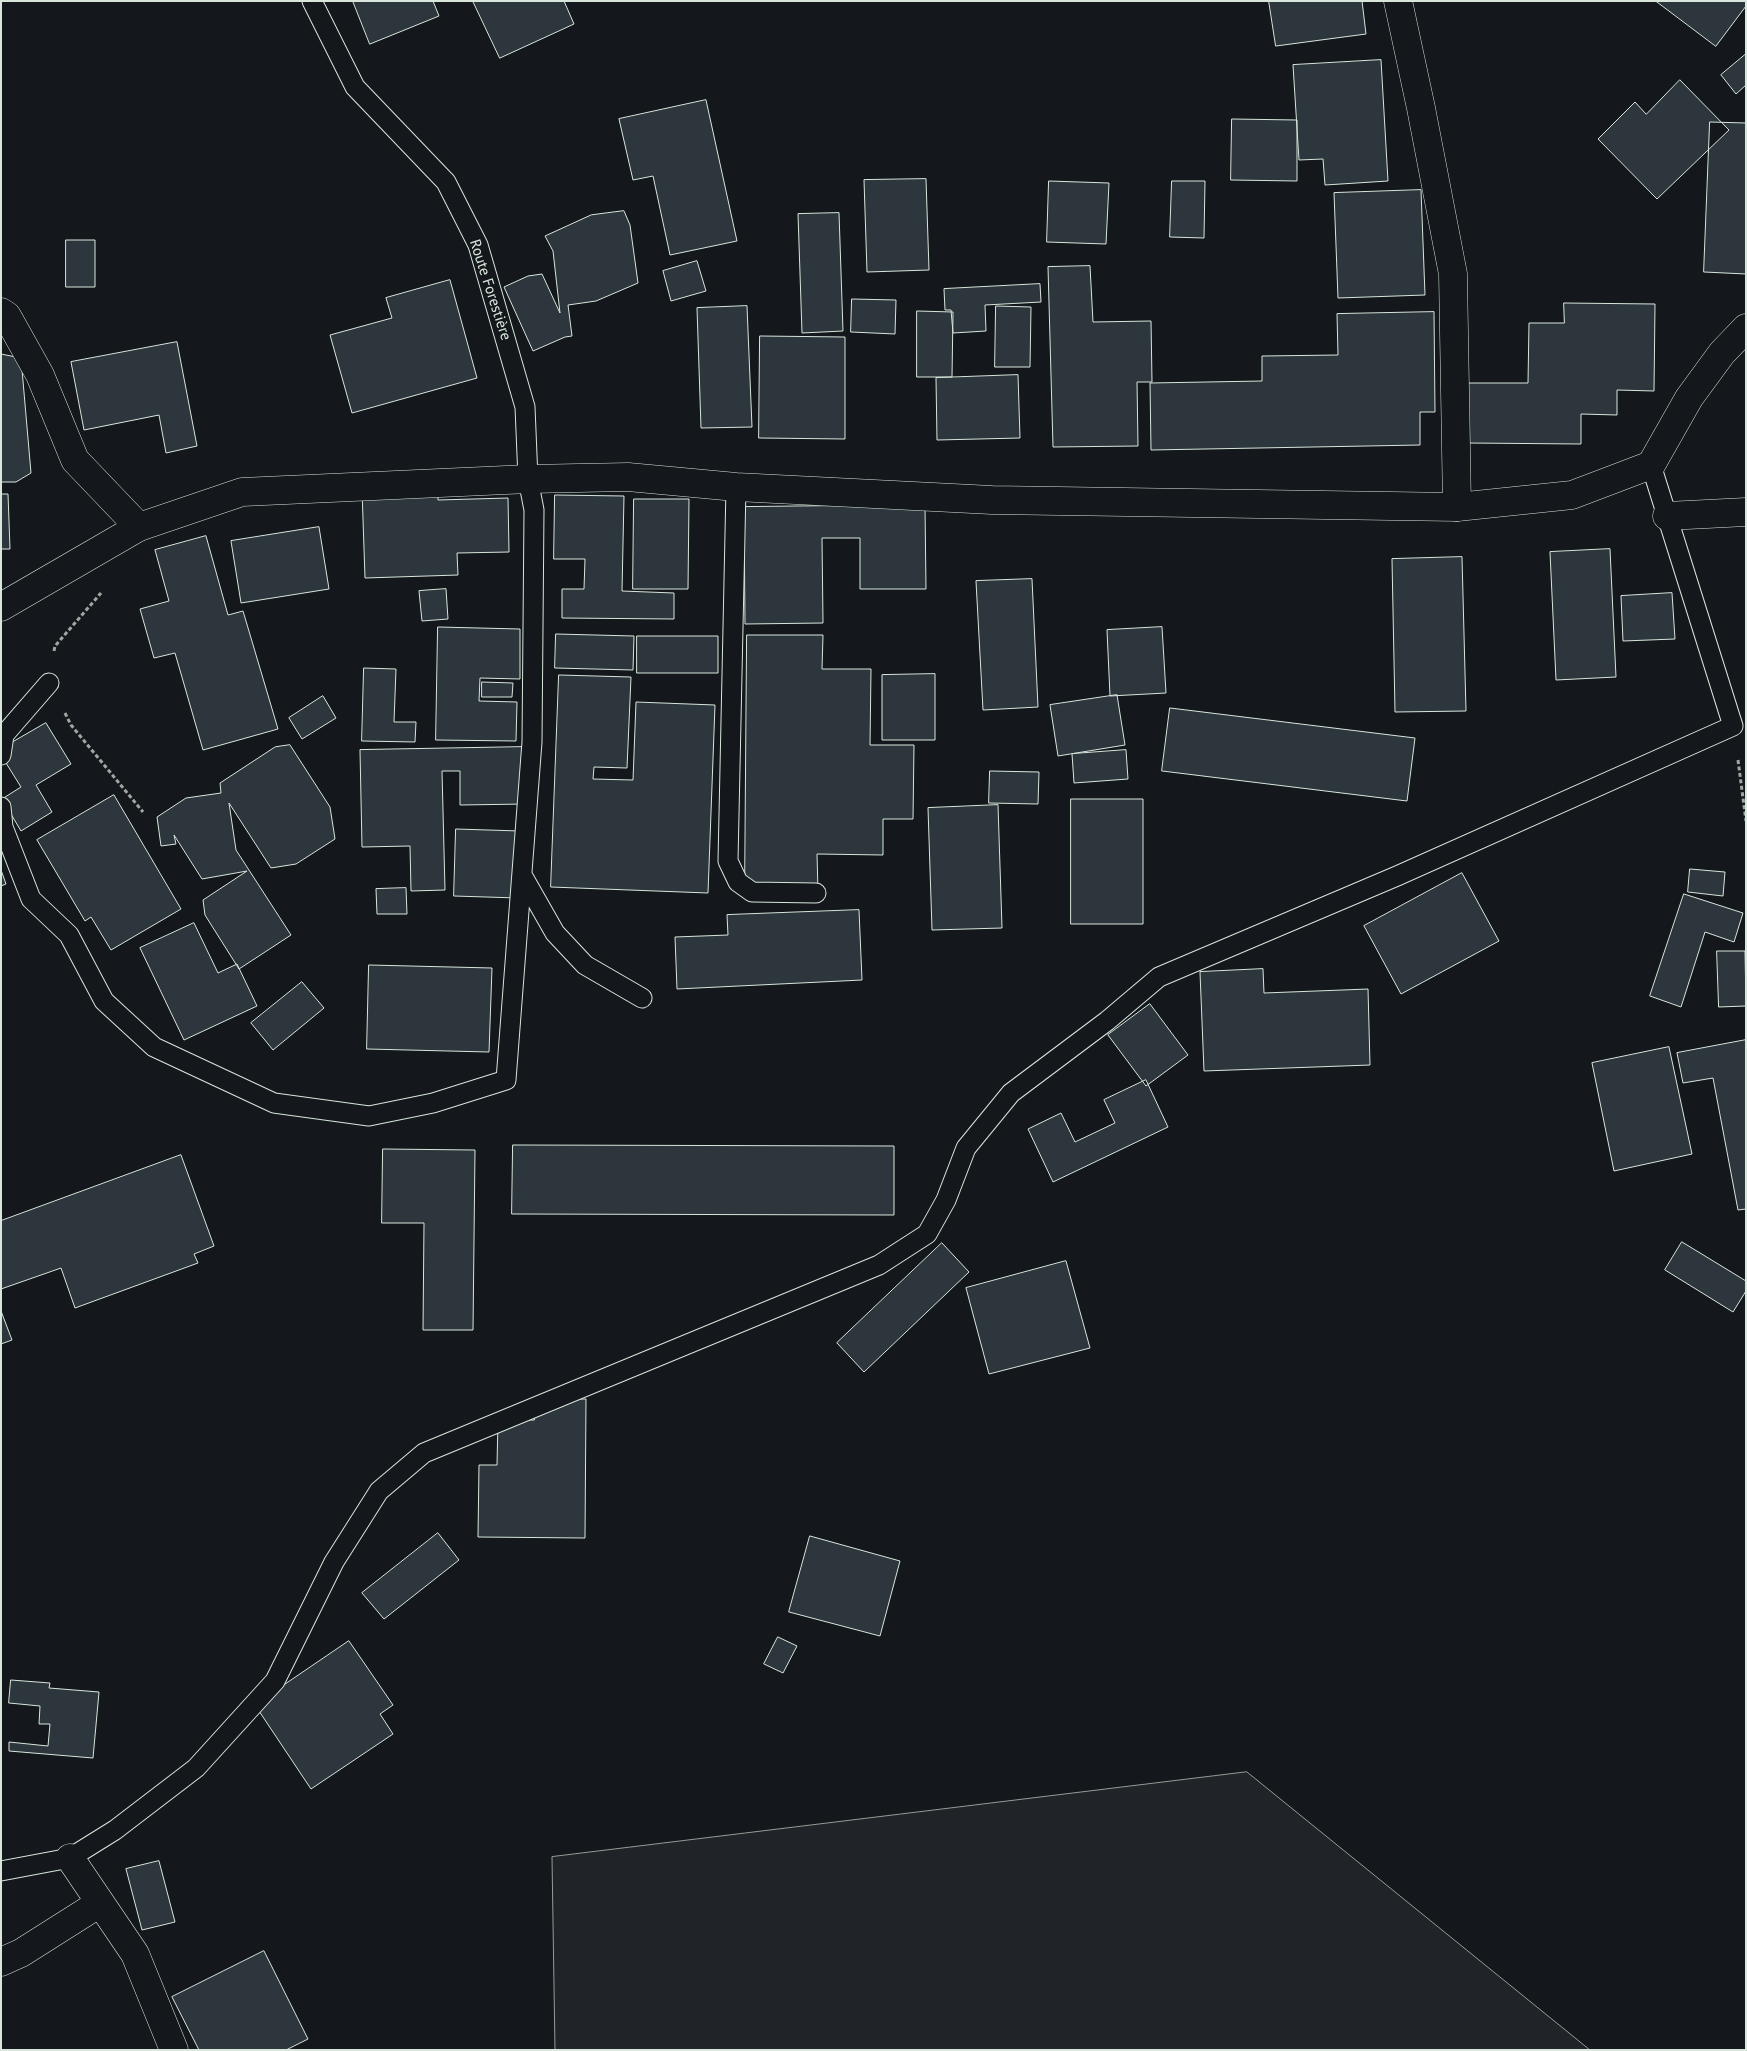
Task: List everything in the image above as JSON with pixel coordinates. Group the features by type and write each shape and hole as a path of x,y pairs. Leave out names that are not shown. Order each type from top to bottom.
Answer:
{"street":[{"path":"1398,1 1453,274 1458,507"},
{"path":"1,312 7,316 40,375 76,460 139,527"},
{"path":"1,607 139,527 242,492 528,479 628,477 736,487 992,500 1458,507 1572,495 1651,465 1689,398 1722,353 1746,328"},
{"path":"1668,516 1746,512"},
{"path":"70,1858 135,1954 174,2050"},
{"path":"1,1962 21,1953 100,1903"}],"lane":[{"name":"Route Forestière","path":"1,807 3,827 31,899 69,936 104,1002 154,1047 274,1103 369,1116 433,1103 506,1080 532,742 534,510 528,479 525,407 478,245 446,182 355,87 312,1"},
{"path":"1,1871 70,1858 115,1830 196,1768 275,1681 334,1562 379,1491 424,1453 879,1265 927,1234 946,1200 966,1148 1011,1093 1107,1021 1159,977 1397,876 1733,726 1651,465"},
{"path":"736,487 728,861 738,882 752,892 816,893"},
{"path":"1,755 4,735 49,683"},
{"path":"522,875 555,933 585,965 642,998"}],"path":[{"path":"105,589 55,646 49,683 71,725 143,812"},
{"path":"1733,726 1746,821"}],"shaded area":[{"path":"1247,1772 1590,2050 555,2050 552,1857"}],"building":[{"path":"353,1 433,1 439,16 370,44"},
{"path":"473,1 564,1 574,24 500,58"},
{"path":"1269,1 1362,1 1366,34 1276,46"},
{"path":"1656,1 1746,1 1746,6 1716,46"},
{"path":"1746,54 1746,85 1736,94 1721,75"},
{"path":"1381,60 1388,181 1325,185 1323,159 1299,160 1293,65"},
{"path":"1680,80 1729,130 1657,199 1598,139 1635,102 1646,114"},
{"path":"706,100 737,241 670,255 653,176 633,180 619,119"},
{"path":"1232,119 1297,120 1297,181 1231,180"},
{"path":"1710,122 1746,123 1746,274 1704,272"},
{"path":"926,179 929,270 867,272 864,180"},
{"path":"1049,181 1109,183 1106,244 1047,242"},
{"path":"1172,181 1205,181 1204,238 1170,237"},
{"path":"1421,190 1425,295 1338,298 1334,193"},
{"path":"624,211 630,225 638,283 596,301 568,305 572,336 565,337 533,351 504,287 528,276 542,274 560,313 553,251 545,236 591,215"},
{"path":"839,213 843,331 802,333 798,214"},
{"path":"66,240 95,240 95,287 66,287"},
{"path":"697,261 706,291 671,301 663,271"},
{"path":"1090,266 1093,322 1151,321 1152,382 1137,382 1138,446 1053,447 1048,267"},
{"path":"450,280 477,378 352,413 330,335 392,318 386,298"},
{"path":"1040,284 1041,302 985,305 986,331 953,333 951,310 945,310 944,289"},
{"path":"852,299 896,300 895,334 851,332"},
{"path":"1564,303 1655,304 1654,391 1617,390 1617,415 1581,414 1581,444 1468,443 1468,383 1528,383 1529,323 1564,323"},
{"path":"747,306 752,427 701,428 697,308"},
{"path":"996,306 1031,307 1030,367 995,367"},
{"path":"917,311 953,312 952,377 917,377"},
{"path":"1434,312 1435,412 1420,412 1420,445 1151,450 1150,383 1262,381 1262,356 1338,355 1337,314"},
{"path":"760,336 845,337 845,439 759,438"},
{"path":"177,342 197,446 166,453 159,415 84,430 71,362"},
{"path":"1,354 21,358 31,473 16,482 1,482"},
{"path":"1018,375 1020,438 937,440 936,378"},
{"path":"438,488 438,500 508,498 509,552 457,553 458,575 365,578 362,490"},
{"path":"1,494 8,494 10,549 1,549"},
{"path":"555,495 624,496 622,591 674,593 674,619 562,618 562,589 584,589 585,559 554,559"},
{"path":"634,499 689,499 688,589 633,589"},
{"path":"925,505 926,589 860,589 860,538 822,538 823,623 745,624 744,507"},
{"path":"319,527 329,589 241,603 231,541"},
{"path":"206,536 228,615 243,611 278,729 203,750 175,653 154,658 140,609 169,601 155,550"},
{"path":"1610,549 1616,677 1556,680 1550,552"},
{"path":"1462,557 1466,711 1395,712 1392,559"},
{"path":"1032,579 1038,707 983,710 976,581"},
{"path":"446,589 448,619 422,621 419,591"},
{"path":"1672,593 1675,639 1623,641 1621,596"},
{"path":"438,627 520,629 520,679 480,678 479,701 517,702 516,741 436,740"},
{"path":"1162,627 1166,693 1110,696 1107,630"},
{"path":"556,634 634,636 633,670 555,668"},
{"path":"747,635 823,635 822,669 871,669 870,745 914,745 913,819 883,819 883,855 817,854 818,891 745,890"},
{"path":"637,636 718,636 718,673 637,673"},
{"path":"364,668 396,669 394,722 416,722 415,742 362,741"},
{"path":"935,674 935,740 882,740 882,675"},
{"path":"559,675 631,677 627,768 594,767 593,779 633,780 636,702 715,705 708,893 551,887"},
{"path":"482,682 513,683 512,697 482,697"},
{"path":"1117,695 1125,745 1058,756 1050,705"},
{"path":"323,696 336,718 302,739 289,718"},
{"path":"1170,708 1415,738 1407,801 1162,771"},
{"path":"46,723 71,764 36,785 52,812 21,831 2,799 21,787 1,755 1,749"},
{"path":"290,745 330,807 335,839 296,864 271,868 229,803 236,850 291,935 239,969 205,915 203,900 247,871 202,879 174,835 176,844 161,846 157,817 186,798 221,793 220,783 275,747"},
{"path":"524,747 525,804 460,805 460,771 442,771 445,890 411,891 410,846 362,847 360,750"},
{"path":"1126,750 1128,779 1074,783 1072,754"},
{"path":"990,771 1039,772 1038,804 989,803"},
{"path":"114,795 181,909 111,950 91,917 85,921 37,840"},
{"path":"1071,799 1143,799 1143,924 1071,924"},
{"path":"998,805 1002,928 932,930 928,808"},
{"path":"456,829 520,831 518,898 454,896"},
{"path":"1690,869 1725,872 1723,896 1688,892"},
{"path":"1,870 6,884 1,886"},
{"path":"1462,873 1499,941 1401,994 1364,926"},
{"path":"406,888 407,914 377,914 376,889"},
{"path":"1684,894 1743,913 1734,942 1705,932 1681,1007 1650,996"},
{"path":"859,910 862,980 677,989 675,937 728,935 727,915"},
{"path":"194,923 218,973 237,964 257,1006 184,1040 140,948"},
{"path":"1717,951 1745,951 1746,1006 1719,1007"},
{"path":"369,965 492,968 489,1052 367,1049"},
{"path":"1263,969 1264,993 1368,989 1370,1065 1204,1071 1200,972"},
{"path":"302,982 324,1008 273,1050 251,1023"},
{"path":"1150,1004 1188,1055 1146,1086 1108,1035"},
{"path":"1746,1040 1746,1209 1738,1210 1713,1078 1683,1083 1677,1053"},
{"path":"1669,1047 1692,1154 1614,1171 1592,1063"},
{"path":"1146,1080 1168,1127 1053,1182 1028,1129 1061,1113 1075,1142 1115,1123 1104,1100"},
{"path":"513,1145 894,1146 894,1215 512,1214"},
{"path":"383,1149 475,1150 473,1330 423,1330 424,1223 382,1223"},
{"path":"181,1155 214,1246 194,1254 198,1263 75,1308 61,1268 1,1289 1,1221"},
{"path":"1682,1242 1746,1281 1746,1291 1733,1312 1665,1270"},
{"path":"942,1243 969,1272 864,1372 837,1343"},
{"path":"1066,1261 1090,1348 989,1374 966,1288"},
{"path":"1,1311 12,1340 1,1344"},
{"path":"534,1399 586,1399 585,1538 478,1537 479,1465 497,1465 498,1420 534,1420"},
{"path":"438,1533 459,1560 384,1619 362,1593"},
{"path":"810,1536 900,1561 880,1636 789,1612"},
{"path":"778,1637 797,1646 783,1673 764,1664"},
{"path":"349,1641 393,1705 380,1714 393,1734 311,1789 255,1705"},
{"path":"11,1680 50,1683 49,1688 99,1692 93,1758 9,1751 9,1742 48,1746 50,1724 39,1724 40,1706 9,1703"},
{"path":"159,1861 175,1922 142,1930 126,1869"},
{"path":"264,1951 308,2039 286,2050 199,2050 172,1997"}]}
